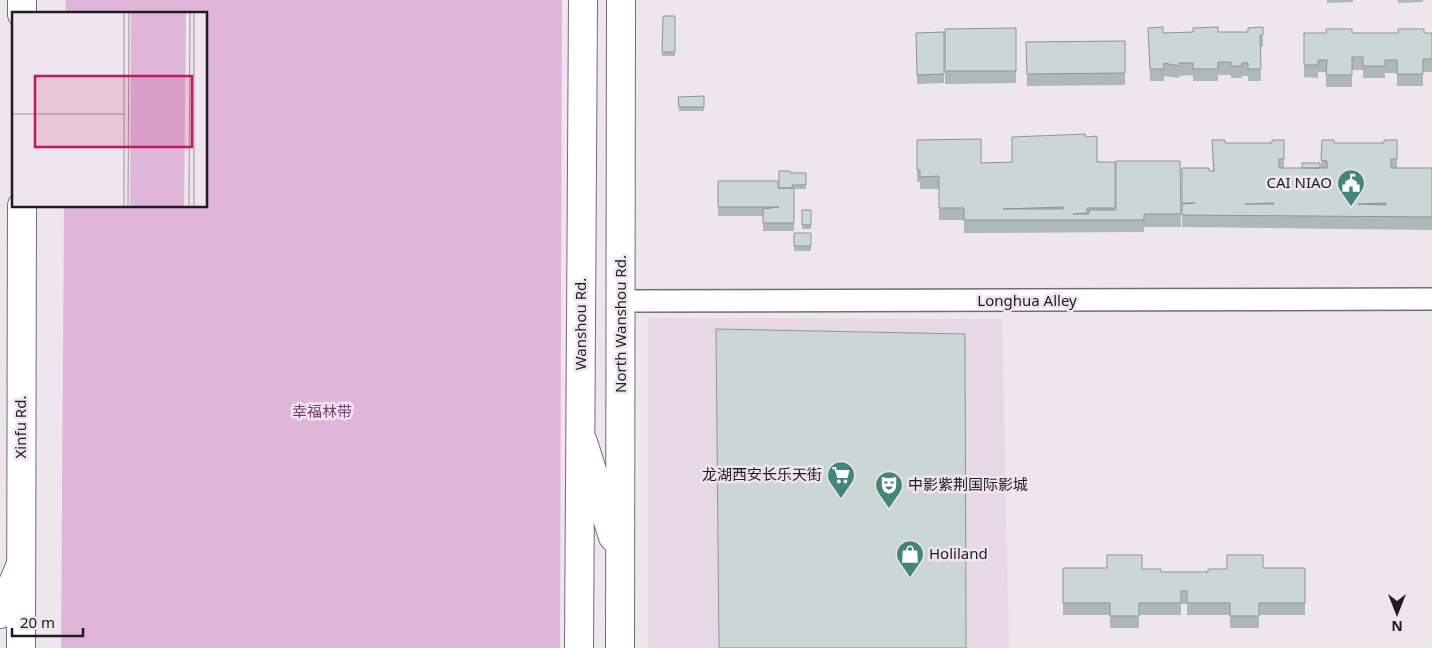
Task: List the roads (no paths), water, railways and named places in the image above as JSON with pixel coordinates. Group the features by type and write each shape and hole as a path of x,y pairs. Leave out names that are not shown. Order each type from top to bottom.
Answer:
{"main road":[{"name":"Wanshou Rd.","path":"579,648 582,0"},
{"name":"North Wanshou Rd.","path":"620,648 621,0"},
{"name":"Xinfu Rd.","path":"21,648 22,208"},
{"path":"580,434 620,562"},
{"path":"0,614 21,564"}],"street":[{"name":"Longhua Alley","path":"621,301 1432,299"}],"place":[{"name":"CAI NIAO","path":"1351,207"},
{"name":"龙湖西安长乐天街","path":"841,499"},
{"name":"中影紫荆国际影城","path":"889,509"},
{"name":"Holiland","path":"910,578"}],"park label":[{"name":"幸福林带","path":"322,412"}]}
